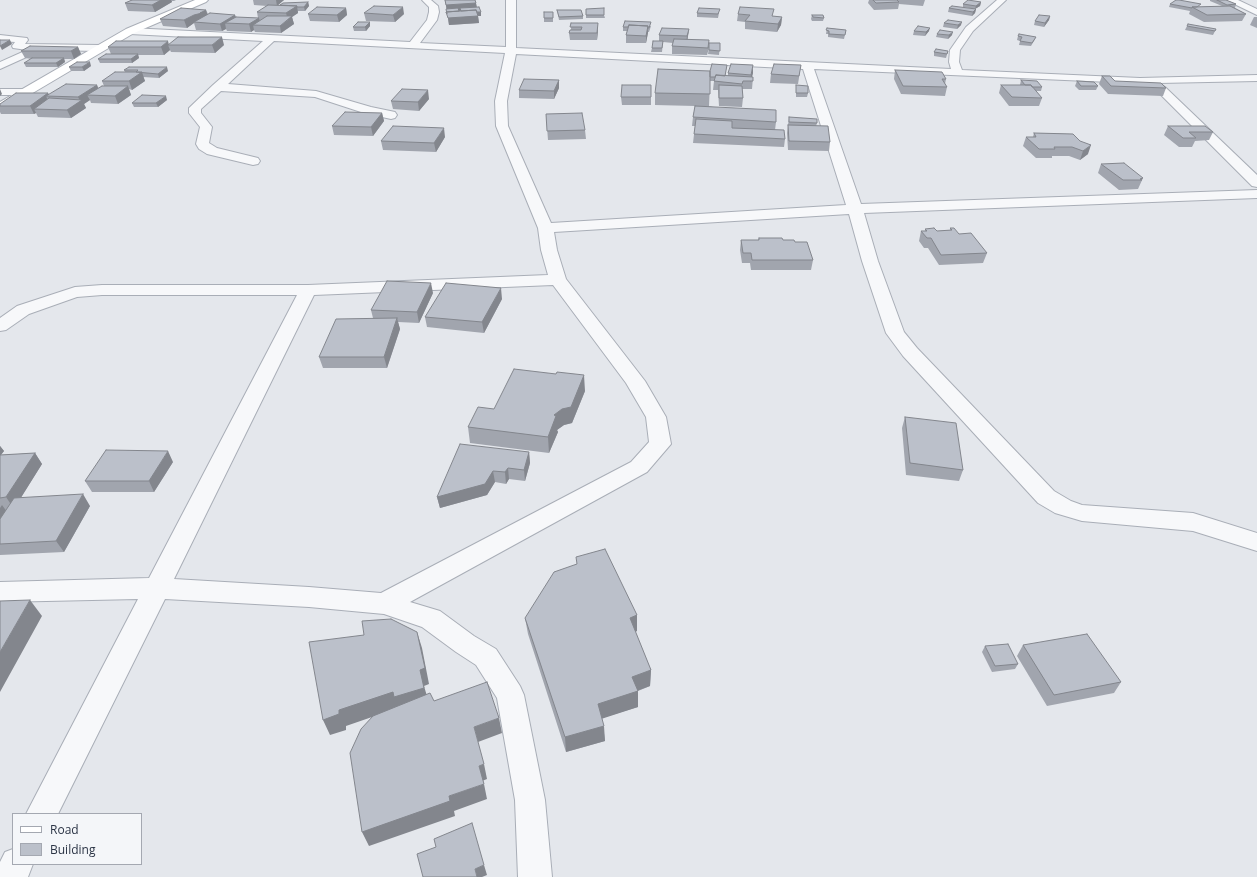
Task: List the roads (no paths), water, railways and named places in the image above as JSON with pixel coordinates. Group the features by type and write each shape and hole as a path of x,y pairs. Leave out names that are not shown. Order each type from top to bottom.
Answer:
{"street":[{"path":"0,107 130,31 160,16 203,0"},
{"path":"413,45 432,20 433,6 426,0"},
{"path":"384,604 639,467 660,444 656,416 635,381 558,280 549,250 546,228 502,126 501,101 512,51 511,0"},
{"path":"958,73 954,62 955,50 969,29 1002,0"},
{"path":"1230,0 1257,12"},
{"path":"130,31 270,40 413,45 958,73 1133,80 1257,78"},
{"path":"0,38 23,40 18,47 100,48"},
{"path":"253,160 212,151 202,144 206,127 195,113 195,108 270,40"},
{"path":"0,66 40,47"},
{"path":"807,65 855,209 870,261 895,333 910,352 1046,497 1063,507 1082,513 1194,522 1257,542"},
{"path":"1133,80 1151,84 1161,89 1257,183"},
{"path":"217,87 316,94 368,110 392,115"},
{"path":"0,92 24,92"},
{"path":"546,228 855,209 1257,194"},
{"path":"0,326 23,310 75,292 160,289 308,290 558,280"},
{"path":"43,813 308,290"},
{"path":"0,592 156,588 309,597 384,604 431,619 464,644 486,657 510,695 530,800 535,877"},
{"path":"10,877 16,865"}]}
